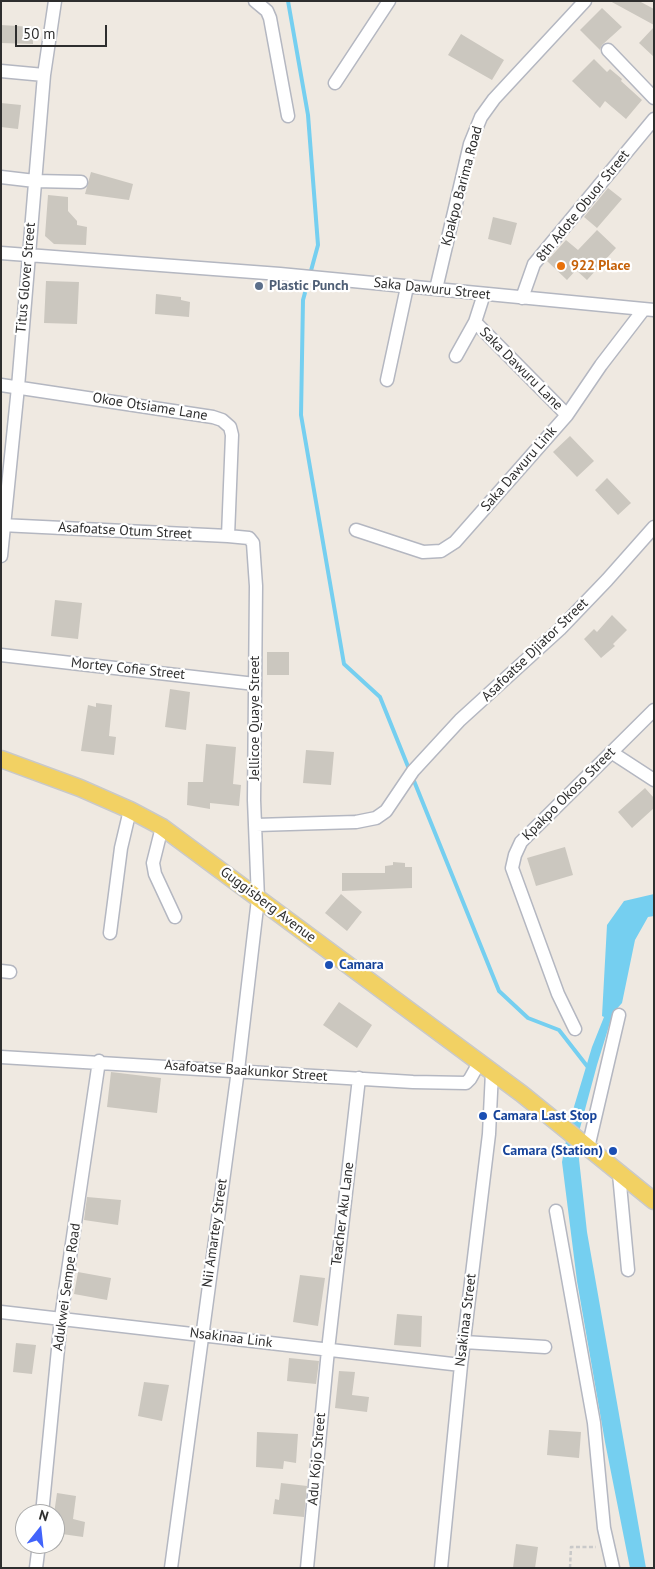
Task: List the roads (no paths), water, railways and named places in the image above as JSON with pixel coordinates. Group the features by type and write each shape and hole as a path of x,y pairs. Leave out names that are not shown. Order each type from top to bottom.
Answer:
{"main road":[{"name":"Guggisberg Avenue","path":"1,759 130,810 162,826 486,1067 654,1201"}],"street":[{"name":"Titus Glover Street","path":"1,556 2,525 18,387 44,75 54,1"},
{"path":"255,1 267,11 270,18 288,116"},
{"path":"335,83 389,1"},
{"name":"Kpakpo Barima Road","path":"436,289 470,144 481,117 494,99 585,1"},
{"path":"608,50 654,98"},
{"path":"1,71 44,75"},
{"name":"8th Adote Obuor Street","path":"522,298 534,264 654,119"},
{"path":"1,177 35,181 81,182"},
{"name":"Saka Dawuru Street","path":"1,253 280,274 649,309"},
{"path":"387,380 406,287"},
{"name":"Saka Dawuru Lane","path":"484,294 476,322 567,415"},
{"name":"Saka Dawuru Link","path":"356,530 423,552 442,551 455,542 567,415 601,365 649,309"},
{"path":"456,356 476,322"},
{"name":"Okoe Otsiame Lane","path":"1,385 213,417 222,420 230,428 232,435 228,536"},
{"name":"Asafoatse Otum Street","path":"2,525 249,538"},
{"name":"Asafoatse Djiator Street","path":"256,825 356,822 376,818 393,801 414,771 460,720 560,630 654,527"},
{"name":"Jellicoe Quaye Street","path":"249,538 252,542 256,586 255,684 258,899"},
{"name":"Mortey Cofie Street","path":"1,655 255,684"},
{"name":"Kpakpo Okoso Street","path":"575,1029 558,994 512,868 515,854 521,842 654,710"},
{"path":"611,752 654,780"},
{"path":"110,933 121,848 130,810"},
{"path":"162,826 153,863 155,874 175,917"},
{"name":"Nii Amartey Street","path":"171,1568 238,1070 258,899"},
{"path":"584,1145 619,1015"},
{"name":"Asafoatse Baakunkor Street","path":"1,1057 99,1061 359,1078 466,1082 486,1067"},
{"name":"Adukwei Sempe Road","path":"43,1504 61,1318 99,1061"},
{"name":"Nsakinaa Street","path":"441,1568 461,1365 489,1134 486,1067"},
{"name":"Teacher Aku Lane","path":"328,1350 359,1078"},
{"path":"619,1174 628,1270"},
{"path":"556,1211 594,1423 604,1528 614,1568"},
{"name":"Nsakinaa Link","path":"1,1312 461,1365"},
{"path":"464,1342 545,1347"},
{"name":"Adu Kojo Street","path":"307,1568 328,1350"},
{"path":"36,1568 38,1554"}],"water":[{"path":"654,894 654,916 648,917 635,940 622,1003 613,1013 597,1065 580,1128 578,1150 587,1232 646,1568 630,1568 605,1442 577,1281 562,1162 570,1120 592,1047 604,1017 602,1016 607,925 624,901"}],"waterway":[{"path":"288,1 308,115 318,245 303,300 301,415 344,664 380,697 409,769"},
{"path":"412,776 499,991 528,1018 559,1030 587,1066"}],"place":[{"name":"922 Place","path":"561,266"},
{"name":"Plastic Punch","path":"259,286"},
{"name":"Camara","path":"329,965"},
{"name":"Camara Last Stop","path":"483,1116"},
{"name":"Camara (Station)","path":"613,1151"}]}
